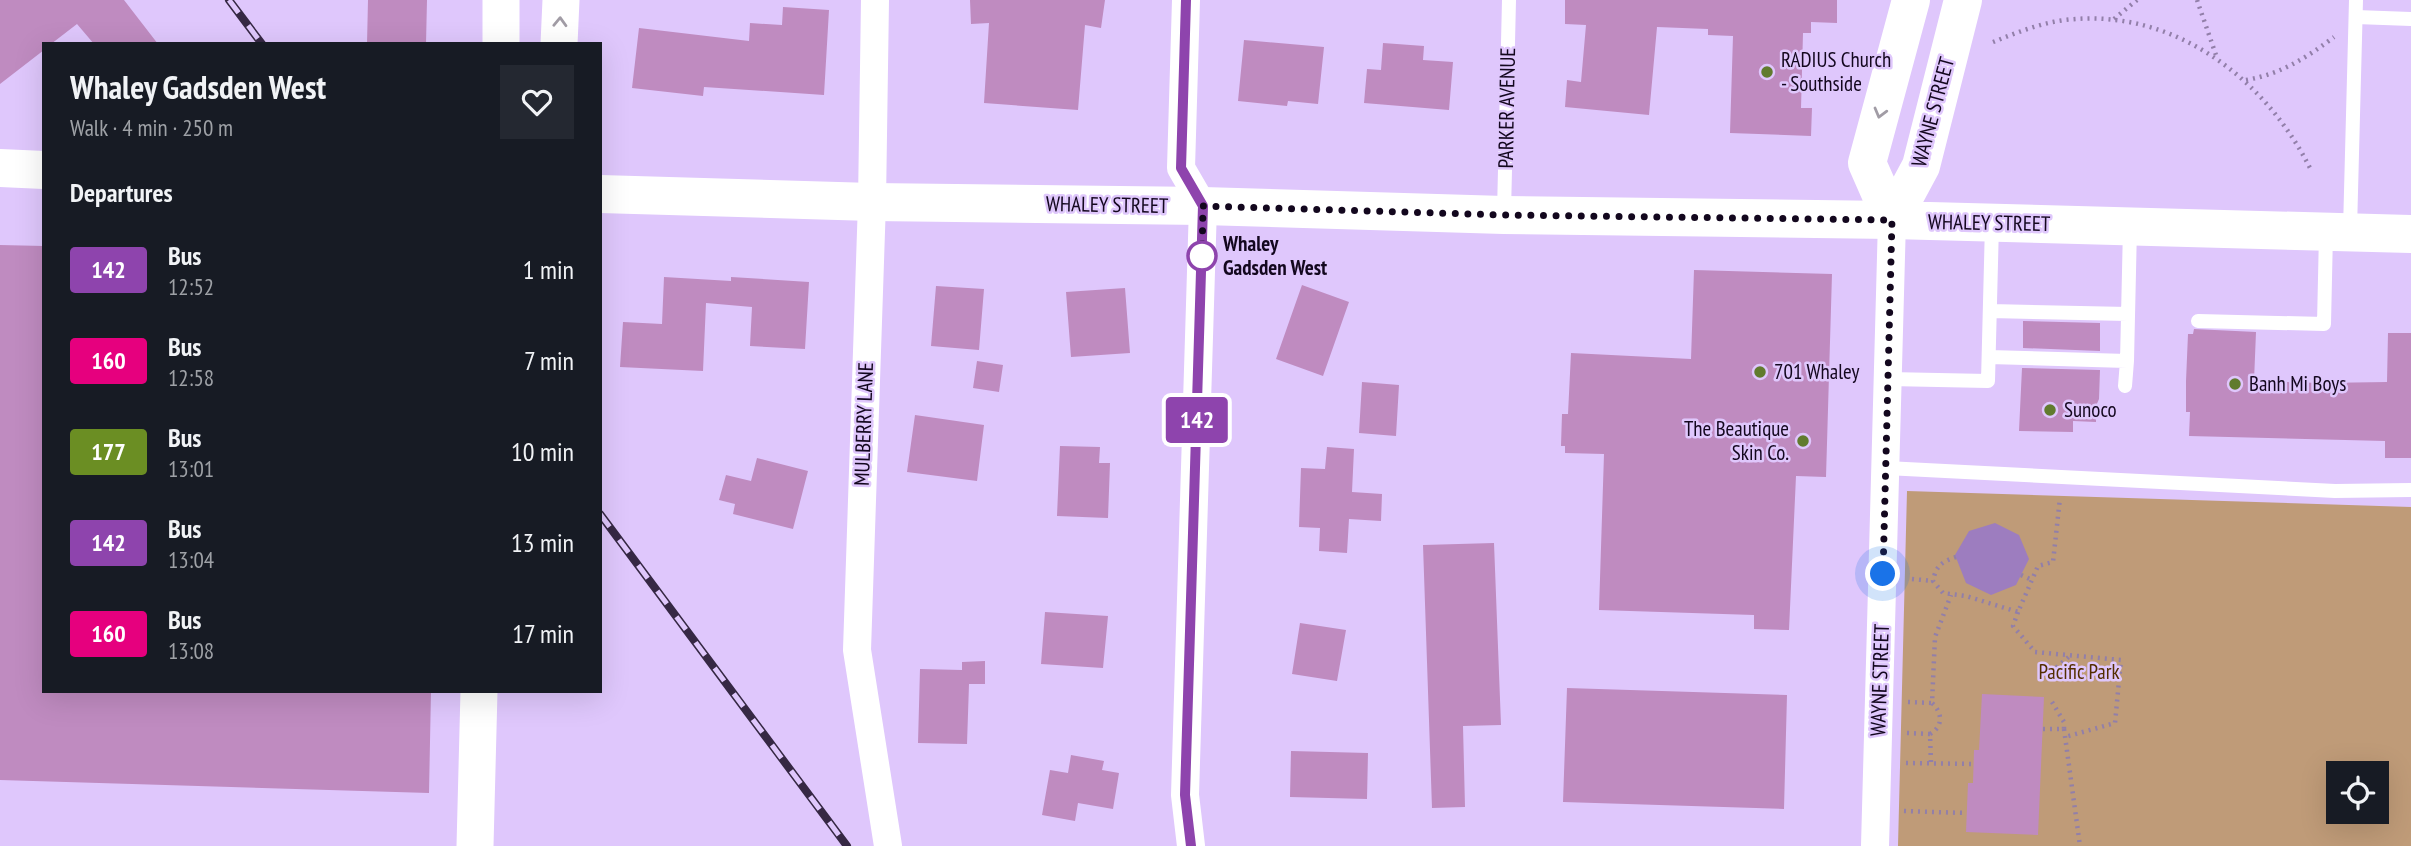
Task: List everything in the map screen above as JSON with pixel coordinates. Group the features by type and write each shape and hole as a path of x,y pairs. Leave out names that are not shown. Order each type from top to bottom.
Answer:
{"main road":[{"name":"WAYNE STREET","path":"1892,220 1867,163 1911,0"},
{"name":"WAYNE STREET","path":"1892,220 1921,166 1963,0"},
{"path":"0,168 42,170"},
{"name":"WHALEY STREET","path":"602,194 1504,215 1992,222 2411,234"}],"street":[{"path":"501,0 501,42"},
{"path":"559,42 561,0"},
{"name":"MULBERRY LANE","path":"874,0 872,202 857,650 888,846"},
{"path":"1186,0 1181,168 1203,206 1185,795 1191,846"},
{"name":"WAYNE STREET","path":"1875,846 1892,220"},
{"path":"475,846 479,693"}],"lane":[{"name":"PARKER AVENUE","path":"1504,215 1509,0"},
{"path":"2198,321 2324,324 2338,231 2356,0"},
{"path":"2356,17 2411,19"},
{"path":"1888,379 1988,381 1992,222"},
{"path":"2125,386 2130,226"},
{"path":"1990,311 2128,314"},
{"path":"1989,357 2127,361"},
{"path":"1886,468 2335,491 2411,490"}],"path":[{"path":"2113,20 2137,0"},
{"path":"2197,0 2217,58"},
{"path":"1993,42 2020,31 2064,20 2124,21 2177,36 2217,58 2245,80 2285,125 2312,172"},
{"path":"2245,80 2286,69 2338,34"},
{"path":"2062,476 2053,562 2038,566 2013,626 2031,650 2121,660 2115,723 2065,737"},
{"path":"1933,581 1936,569 1944,561 1956,557"},
{"path":"2021,575 2032,580"},
{"path":"1912,579 1933,581 1943,593 1966,596 2018,612"},
{"path":"1932,703 1935,637 1951,595"},
{"path":"2051,672 2071,655"},
{"path":"1907,733 1930,733 1938,727 1941,719 1939,710 1932,703 1908,702"},
{"path":"2052,702 2064,722 2080,846"},
{"path":"2043,729 2064,729"},
{"path":"1930,733 1931,763"},
{"path":"1906,763 1974,764"},
{"path":"1904,811 1966,813"}],"green space":[{"name":"Pacific Park","path":"1907,491 2411,507 2411,846 1898,846"}],"shaded area":[{"path":"1995,523 2019,535 2029,559 2016,585 1991,595 1966,583 1955,555 1969,531"}],"building":[{"path":"0,0 124,0 156,42 92,42 77,24 54,42 42,42 42,52 0,84"},
{"path":"368,0 427,0 426,42 367,42"},
{"path":"970,0 1105,0 1101,28 1085,25 1078,110 984,103 989,23 971,24"},
{"name":"RADIUS Church - Southside","path":"1565,0 1837,0 1837,23 1811,22 1811,33 1803,33 1801,108 1812,108 1811,136 1730,133 1733,36 1708,35 1708,29 1657,27 1649,115 1565,107 1567,80 1581,82 1586,25 1565,24"},
{"path":"783,7 829,10 824,95 704,87 703,96 632,88 639,28 749,41 750,23 782,25"},
{"path":"1244,40 1324,47 1318,104 1288,101 1287,106 1238,101"},
{"path":"1383,43 1424,46 1423,60 1453,62 1449,110 1364,103 1367,69 1381,70"},
{"path":"0,245 42,246 42,693 431,693 429,793 0,780"},
{"name":"701 Whaley","path":"1694,270 1832,274 1826,477 1796,476 1789,630 1754,629 1754,615 1599,610 1604,454 1565,453 1565,446 1561,446 1562,414 1568,414 1571,353 1691,359"},
{"path":"664,277 731,281 731,277 809,282 805,349 750,346 752,307 706,303 703,371 620,367 623,322 662,324"},
{"path":"1302,285 1349,302 1323,376 1276,359"},
{"path":"936,286 984,289 979,350 931,346"},
{"path":"1125,288 1130,353 1071,357 1066,292"},
{"path":"2023,321 2100,323 2100,351 2023,348"},
{"name":"Banh Mi Boys","path":"2194,329 2256,332 2254,381 2321,383 2387,382 2388,333 2411,333 2411,458 2385,458 2385,441 2189,436 2190,412 2186,412 2188,334 2193,334"},
{"path":"977,361 1003,365 999,392 973,388"},
{"path":"2022,368 2100,370 2096,422 2073,421 2073,432 2019,431"},
{"path":"1362,382 1399,385 1396,436 1359,433"},
{"path":"915,415 984,425 977,481 907,472"},
{"path":"1060,446 1100,447 1099,463 1110,463 1108,518 1057,516"},
{"path":"1327,447 1354,449 1352,492 1382,494 1381,521 1349,519 1347,553 1319,551 1320,528 1299,527 1301,468 1325,469"},
{"path":"757,458 808,471 793,529 733,514 735,504 719,500 726,475 751,481"},
{"path":"1494,543 1501,725 1463,726 1465,807 1432,808 1423,545"},
{"path":"1045,612 1108,616 1103,668 1041,664"},
{"path":"1300,623 1346,630 1337,681 1292,674"},
{"path":"985,661 985,684 969,684 967,744 918,743 920,669 962,670 962,662"},
{"path":"1567,688 1787,695 1784,809 1563,802"},
{"path":"1982,694 2044,697 2038,835 1966,832 1968,783 1973,783 1974,750 1979,750"},
{"path":"1291,751 1368,753 1367,799 1290,797"},
{"path":"1071,755 1104,761 1102,770 1119,773 1113,809 1078,803 1075,821 1042,815 1050,770 1068,773"}],"railway":[{"path":"229,0 260,42"},
{"path":"602,517 847,846"}],"bus line":[{"name":"142","path":"1186,0 1181,168 1203,206 1185,795 1191,846"}],"place":[{"name":"RADIUS Church - Southside","path":"1767,72"},
{"name":"Whaley Gadsden West","path":"1202,256"},
{"name":"701 Whaley","path":"1760,372"},
{"name":"Banh Mi Boys","path":"2235,384"},
{"name":"Sunoco","path":"2050,410"},
{"name":"The Beautique Skin Co.","path":"1803,441"}],"route":[{"path":"1202,256 1203,206 1504,215 1892,220 1883,574"}]}
